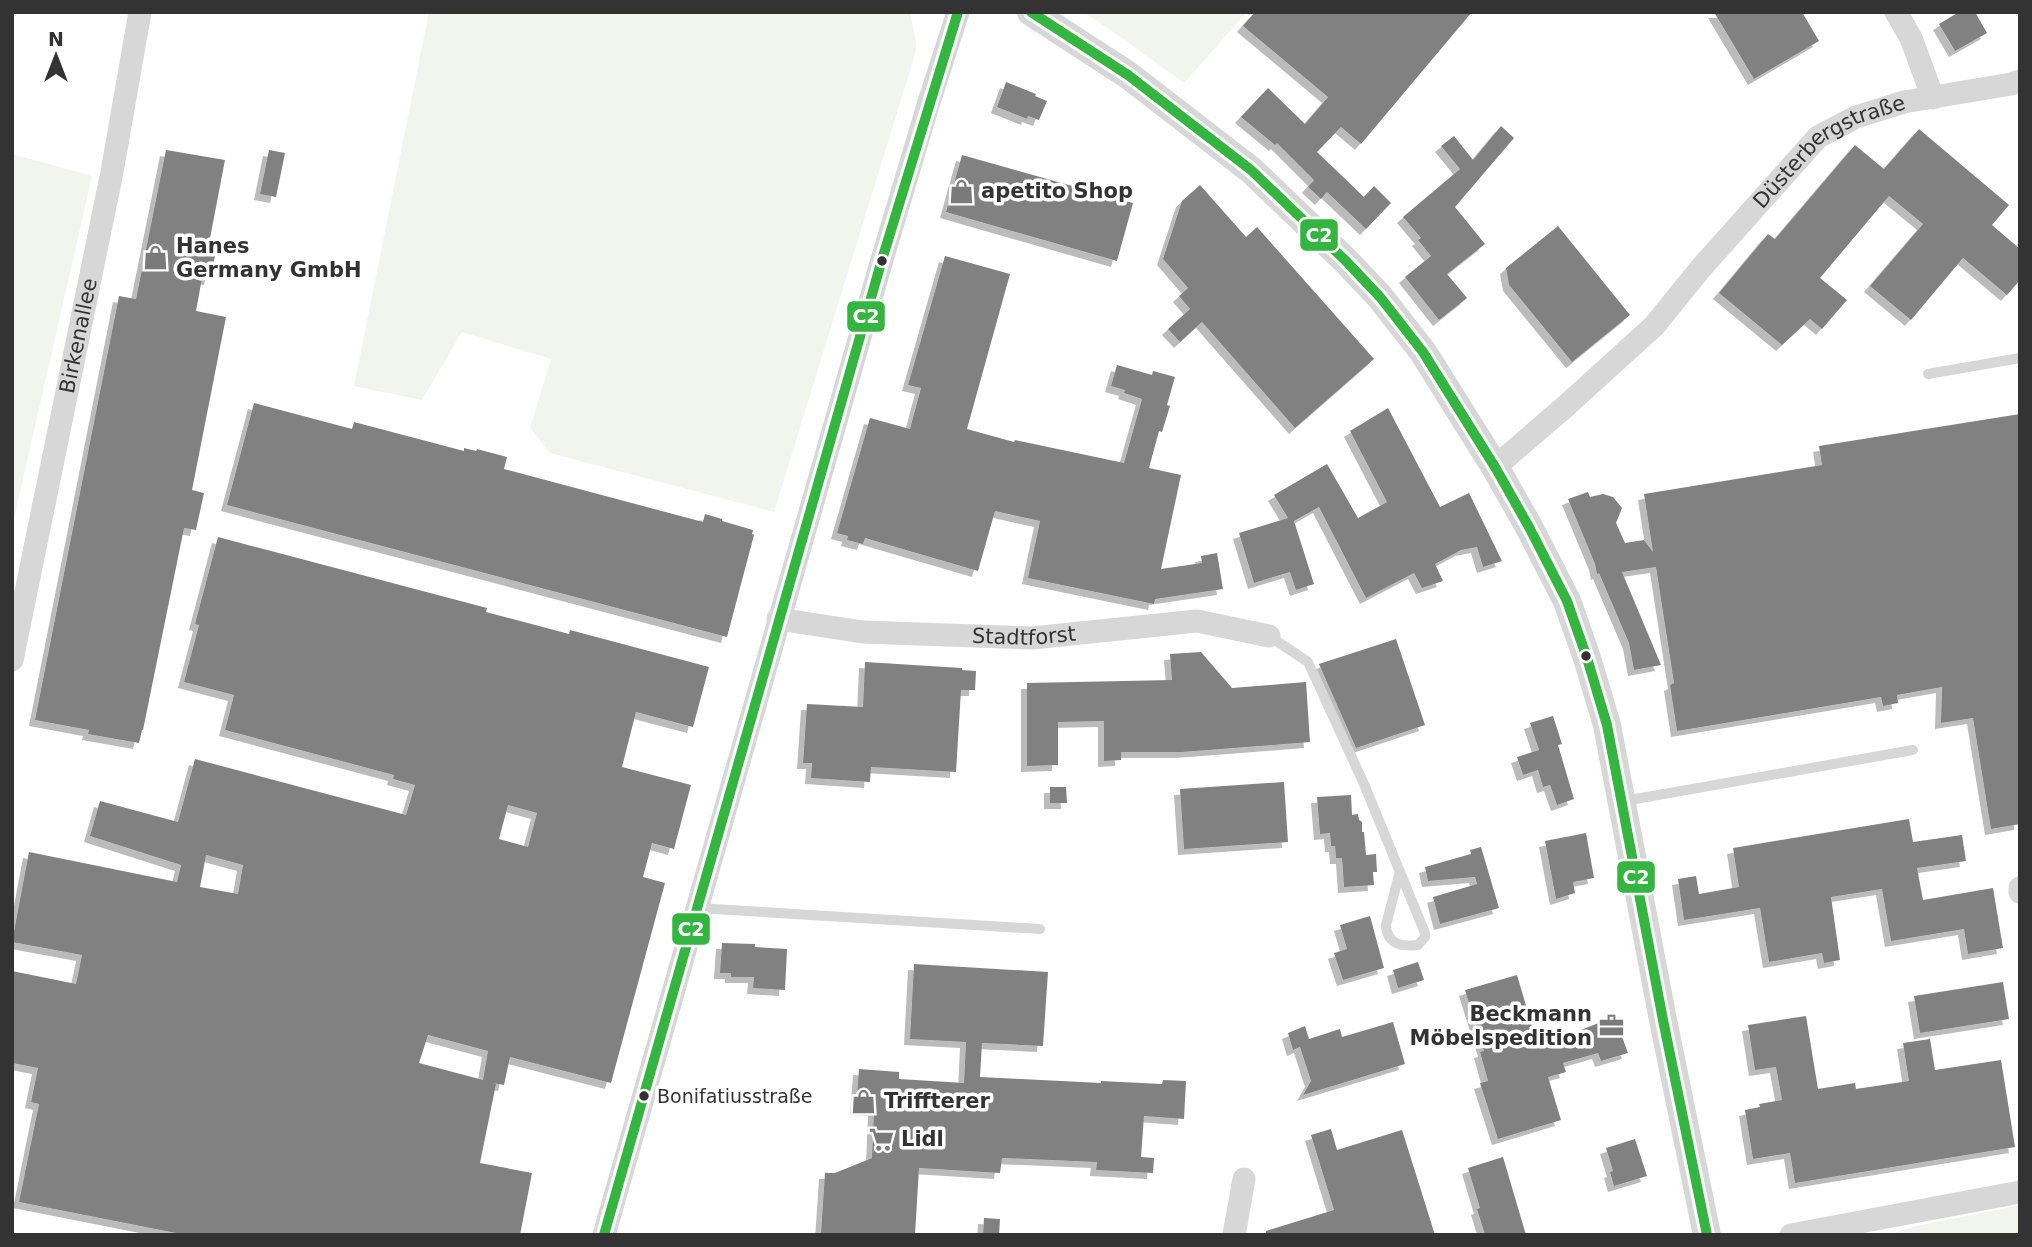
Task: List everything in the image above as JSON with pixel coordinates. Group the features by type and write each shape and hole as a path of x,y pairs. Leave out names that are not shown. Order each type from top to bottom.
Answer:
{"street":[{"name":"Birkenallee","path":"12,660 112,172 140,12"},
{"path":"604,1235 884,250 958,12"},
{"path":"1031,12 1128,75 1251,170 1345,260 1380,297 1423,352 1529,527 1567,601 1607,724 1707,1235"},
{"path":"1895,12 1911,38 1933,98"},
{"name":"Düsterbergstraße","path":"1495,467 1654,326 1701,268 1818,137 1856,117 1904,102 2020,81"},
{"name":"Stadtforst","path":"778,619 863,632 1032,638 1197,621 1269,636"},
{"path":"1234,1235 1244,1179"},
{"path":"1805,1234 2020,1192"}],"lane":[{"path":"1928,374 2020,358"},
{"path":"1269,636 1308,662 1364,784 1400,871 1425,933 1418,945 1401,945 1394,942 1387,931 1386,925 1400,871"},
{"path":"1622,802 1913,750"},
{"path":"697,908 1041,929"}],"shaded area":[{"path":"429,12 910,12 916,51 774,512 550,453 530,428 551,359 462,332 422,400 354,386"},
{"path":"1083,12 1247,12 1184,83"},
{"path":"12,154 92,176 12,527"},
{"path":"2020,1205 2020,1235 1889,1235 1912,1227"}],"building":[{"path":"1255,12 1472,12 1361,144 1341,127 1317,152 1364,197 1374,186 1391,203 1366,229 1327,192 1321,199 1308,187 1314,180 1277,143 1275,145 1241,117 1268,88 1305,124 1328,97 1243,26"},
{"path":"1714,12 1802,12 1819,41 1754,79"},
{"path":"1959,12 1975,12 1987,33 1955,51 1939,24"},
{"path":"1006,82 1047,101 1039,120 1028,116 1027,119 997,107"},
{"path":"1501,126 1514,138 1455,207 1485,244 1447,274 1467,298 1439,320 1405,277 1431,256 1418,240 1421,238 1403,217 1460,169 1441,146 1454,136 1473,160"},
{"path":"1919,129 2009,205 1992,225 2020,249 2020,280 2007,295 1963,258 1911,320 1870,286 1923,224 1889,196 1820,278 1847,300 1822,329 1810,319 1782,345 1719,293 1768,234 1775,239 1855,145 1884,169"},
{"path":"166,150 225,160 207,254 215,256 210,279 202,278 196,311 226,317 192,490 204,493 196,530 184,528 139,743 88,734 89,730 35,720 119,296 136,299"},
{"path":"269,150 285,153 276,197 260,194"},
{"path":"962,155 1133,203 1117,261 946,212"},
{"path":"1200,185 1246,237 1257,227 1374,359 1295,428 1202,322 1180,342 1168,329 1190,309 1179,296 1188,288 1163,259 1182,201"},
{"path":"1558,226 1630,315 1572,362 1509,285 1506,268"},
{"path":"945,256 1010,274 967,429 1014,442 1015,440 1124,463 1142,399 1111,386 1117,365 1152,375 1153,371 1175,377 1167,405 1170,406 1162,432 1159,431 1149,468 1181,475 1161,569 1202,563 1201,556 1217,553 1223,589 1155,599 1154,604 1028,578 1040,521 995,511 978,571 865,538 863,544 847,540 848,536 837,533 870,418 910,429 921,388 908,385"},
{"path":"254,403 352,429 354,422 464,451 464,448 477,449 507,457 504,469 703,522 705,514 753,530 754,535 727,637 227,505"},
{"path":"1388,408 1440,507 1469,493 1502,561 1483,567 1477,547 1461,550 1435,564 1443,581 1422,588 1414,573 1366,598 1319,507 1294,521 1314,584 1296,590 1290,572 1254,583 1239,533 1288,518 1274,495 1327,464 1358,518 1387,502 1350,431"},
{"path":"2020,414 2020,824 1991,829 1973,718 1941,723 1942,687 1897,695 1898,703 1883,706 1881,697 1677,731 1670,685 1674,683 1656,567 1622,572 1661,665 1634,670 1629,643 1599,573 1597,574 1568,499 1588,492 1590,497 1603,494 1613,497 1622,508 1616,523 1625,543 1644,540 1653,552 1644,494 1822,465 1819,446"},
{"path":"218,537 487,608 486,612 569,634 570,630 709,667 693,727 636,712 622,767 691,785 674,849 652,843 643,877 665,883 611,1083 510,1057 504,1085 493,1083 496,1084 480,1163 532,1173 520,1235 186,1235 19,1202 39,1104 31,1102 38,1068 12,1063 12,971 76,984 82,955 12,942 29,852 177,882 181,865 90,836 100,801 178,822 195,759 406,815 415,785 393,779 394,775 225,730 234,695 184,682 199,625 195,624","holes":["508,805 537,813 528,847 499,839","206,855 243,865 238,894 200,887","428,1035 488,1051 483,1080 419,1063"]},
{"path":"1396,639 1425,725 1356,748 1319,664"},
{"path":"1201,652 1232,688 1306,682 1310,742 1182,752 1121,752 1121,760 1104,761 1104,721 1058,722 1058,765 1027,766 1027,683 1172,680 1170,654"},
{"path":"865,662 976,671 975,690 961,690 956,772 871,767 870,782 811,778 812,763 803,763 807,704 863,707"},
{"path":"1553,716 1562,744 1558,745 1574,799 1557,805 1550,785 1543,787 1538,770 1523,775 1517,757 1539,750 1530,723"},
{"path":"1284,782 1288,842 1184,849 1180,789"},
{"path":"1050,787 1066,787 1067,803 1050,803"},
{"path":"1351,795 1352,815 1358,814 1362,822 1366,855 1376,854 1377,872 1373,872 1374,885 1344,887 1342,858 1336,858 1330,833 1320,834 1317,797"},
{"path":"1909,819 1913,842 1962,835 1966,861 1917,868 1923,900 1993,888 2003,948 1968,954 1964,929 1891,941 1882,889 1831,897 1840,960 1824,963 1822,953 1769,962 1760,908 1684,920 1678,879 1696,876 1699,894 1739,887 1733,848"},
{"path":"1586,833 1594,878 1573,882 1575,893 1556,899 1545,841"},
{"path":"1481,847 1499,908 1440,924 1433,897 1477,884 1475,877 1428,881 1425,867 1471,854 1470,850"},
{"path":"1370,916 1384,968 1343,980 1334,953 1347,949 1340,925"},
{"path":"722,943 787,949 785,990 753,988 754,977 731,977 731,973 720,973"},
{"path":"1418,962 1424,980 1398,988 1393,970"},
{"path":"914,964 1048,972 1043,1046 982,1043 980,1077 1101,1083 1162,1084 1163,1080 1186,1081 1184,1119 1144,1116 1141,1157 1154,1158 1153,1173 1096,1170 1097,1162 1002,1158 1000,1173 919,1168 915,1235 821,1233 825,1173 835,1173 872,1158 874,1110 856,1109 859,1069 899,1072 899,1079 964,1083 966,1042 910,1039"},
{"path":"1517,975 1537,1043 1555,1037 1556,1039 1615,1017 1628,1053 1601,1061 1598,1053 1563,1063 1566,1072 1548,1077 1561,1120 1498,1139 1480,1083 1488,1081 1480,1052 1484,1051 1465,990"},
{"path":"2003,982 2009,1019 1920,1033 1914,996"},
{"path":"1806,1016 1818,1089 1855,1083 1856,1089 1909,1081 1903,1043 1930,1039 1935,1070 2001,1060 2015,1147 1795,1183 1790,1153 1753,1159 1745,1110 1760,1107 1759,1104 1782,1100 1776,1067 1755,1070 1748,1025"},
{"path":"1393,1022 1405,1064 1303,1095 1311,1081 1300,1047 1293,1050 1288,1033 1305,1026 1309,1039 1340,1029 1342,1037"},
{"path":"1331,1129 1337,1150 1402,1130 1435,1235 1266,1235 1266,1231 1334,1210 1311,1135"},
{"path":"1635,1139 1647,1176 1614,1186 1610,1172 1613,1171 1606,1148"},
{"path":"1503,1157 1526,1235 1485,1235 1477,1209 1480,1208 1468,1168"},
{"path":"984,1218 1000,1219 999,1235 983,1235"}],"transit line":[{"name":"C2","path":"604,1235 881,263 958,12"},
{"name":"C2","path":"1031,12 1128,75 1251,170 1345,260 1380,297 1423,352 1529,527 1567,601 1607,725 1707,1235"}],"place":[{"name":"apetito Shop","path":"961,191"},
{"name":"Hanes Germany GmbH","path":"156,258"},
{"name":"Beckmann Möbelspedition","path":"1612,1026"},
{"name":"Bonifatiusstraße","path":"644,1096"},
{"name":"Triffterer","path":"864,1101"},
{"name":"Lidl","path":"881,1139"}]}
